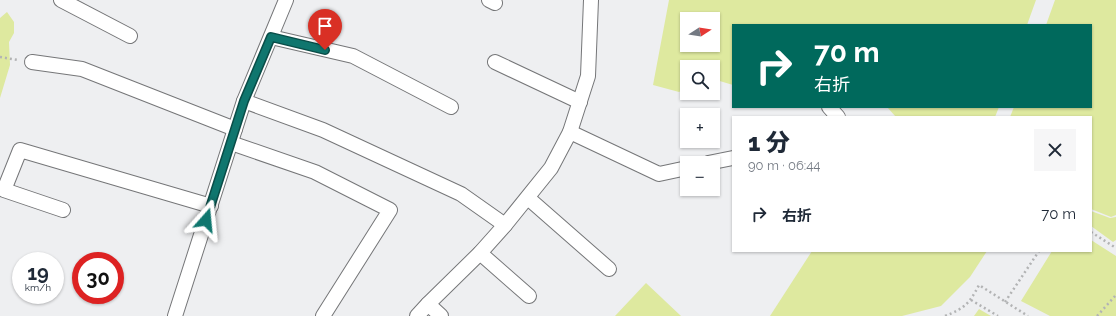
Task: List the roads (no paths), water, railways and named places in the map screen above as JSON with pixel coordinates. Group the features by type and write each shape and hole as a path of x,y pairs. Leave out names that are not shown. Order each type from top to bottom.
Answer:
{"street":[{"path":"61,0 130,36"},
{"path":"175,316 244,101 286,0"},
{"path":"417,316 506,225 552,168 570,132 588,76 591,0"},
{"path":"271,37 353,56 451,107"},
{"path":"32,62 82,69 235,129"},
{"path":"495,62 580,102"},
{"path":"244,101 323,130 461,194 506,225"},
{"path":"830,108 837,116"},
{"path":"570,132 659,174 680,170"},
{"path":"231,143 315,172 390,210 323,316"},
{"path":"63,210 4,190 20,150 211,206"},
{"path":"720,161 732,158"},
{"path":"528,198 609,269"},
{"path":"480,253 529,296"},
{"path":"428,304 441,316"}]}
